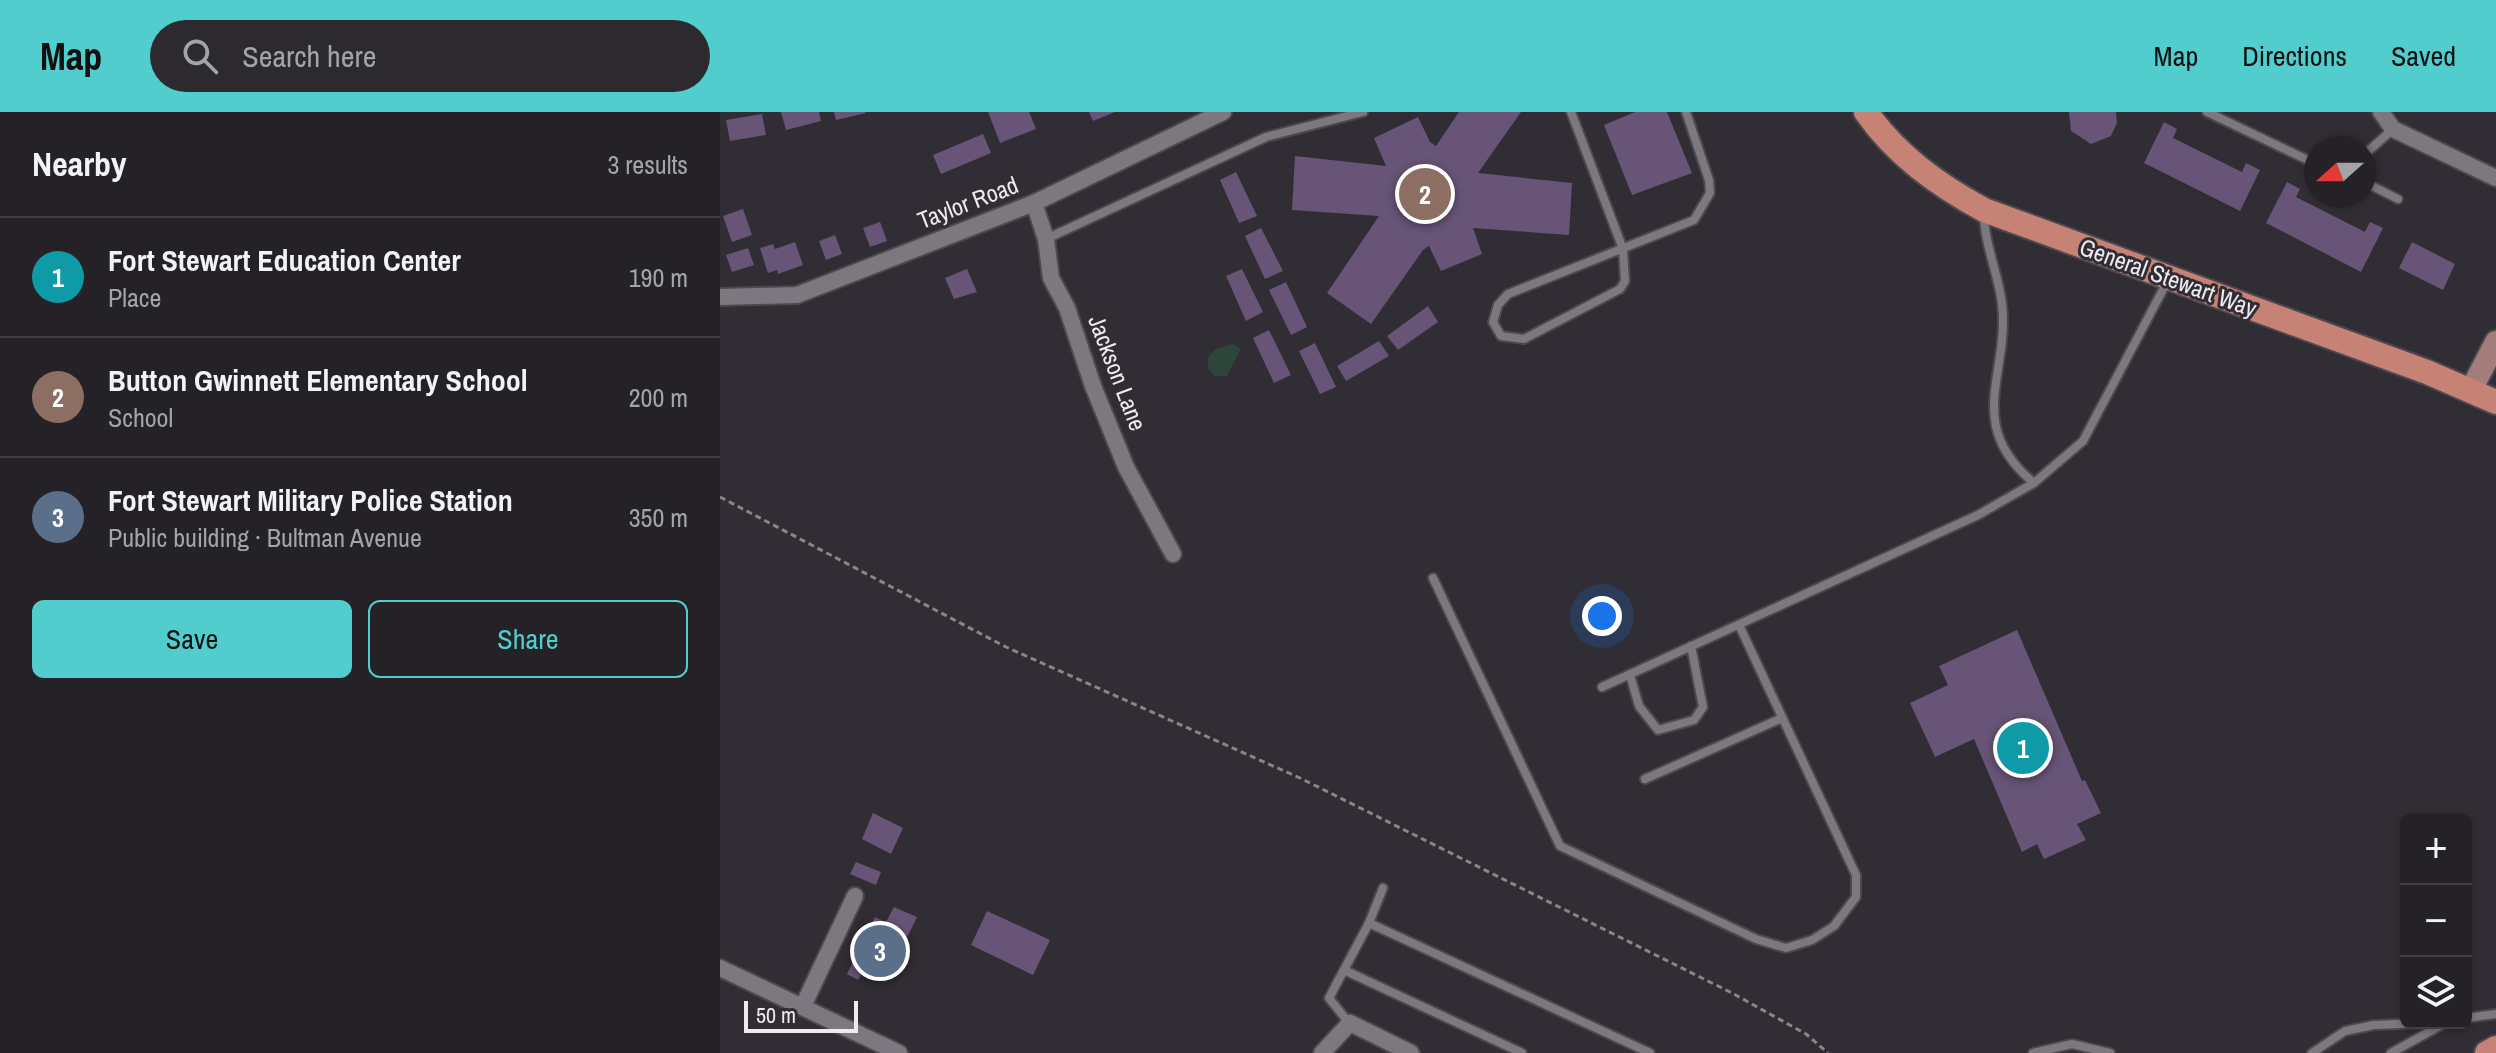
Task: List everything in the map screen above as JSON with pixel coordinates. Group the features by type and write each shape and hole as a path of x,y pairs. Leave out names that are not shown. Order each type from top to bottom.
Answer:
{"main road":[{"name":"General Stewart Way","path":"1866,112 1902,154 1955,194 1984,210 2471,390 2496,402"},
{"path":"2471,390 2496,342"},
{"path":"2487,1053 2496,1048"}],"street":[{"name":"Taylor Road","path":"720,297 797,295 1034,203 1223,112"},
{"path":"2381,112 2393,129 2496,178"},
{"name":"Jackson Lane","path":"1034,203 1046,239 1051,278 1067,308 1093,386 1126,467 1173,554"},
{"path":"803,1006 855,896"},
{"path":"720,968 899,1053"},
{"path":"1322,1053 1350,1023 1411,1053"}],"lane":[{"path":"1046,239 1266,137 1363,112"},
{"path":"1571,112 1623,249 1625,281 1620,289 1524,339 1501,336 1493,322 1498,305 1508,294 1623,249 1681,227 1694,220 1705,205 1709,180 1686,112"},
{"path":"2207,112 2304,158"},
{"path":"2376,144 2393,129"},
{"path":"2376,188 2398,199"},
{"path":"1984,210 1984,229 2002,314 1993,394 1994,415 2005,448 2034,483"},
{"path":"1602,687 1978,515 2034,483 2083,441 2168,279"},
{"path":"1433,578 1560,846 1756,939 1786,948 1812,940 1834,926 1856,897 1856,875 1739,625"},
{"path":"1630,675 1639,706 1658,730 1694,720 1703,707 1691,646"},
{"path":"1645,779 1782,718"},
{"path":"1350,1023 1329,998 1369,923 1383,888"},
{"path":"1369,923 1650,1053"},
{"path":"1344,970 1522,1053"},
{"path":"2472,1017 2496,1014"},
{"path":"2312,1053 2345,1031 2400,1024"},
{"path":"2391,1053 2434,1029"},
{"path":"2033,1053 2072,1044 2110,1053"}],"path":[{"path":"720,497 1006,647 1300,778 1732,993 1806,1034 1828,1053"}],"green space":[{"path":"1233,344 1241,349 1227,376 1214,376 1208,368 1211,354 1218,348"}],"building":[{"path":"781,112 819,112 821,121 786,130"},
{"path":"834,112 865,112 866,113 836,120"},
{"path":"988,112 1029,112 1036,129 1000,143"},
{"path":"1089,112 1115,112 1093,121"},
{"path":"1459,112 1521,112 1478,173 1572,183 1569,235 1473,228 1482,254 1441,271 1429,246 1423,250 1371,324 1327,293 1379,216 1292,210 1295,156 1386,166 1374,138 1418,117 1430,142 1436,146"},
{"path":"1635,112 1667,112 1692,173 1632,195 1604,125"},
{"path":"2069,112 2116,112 2117,123 2111,136 2091,144 2071,131"},
{"path":"762,114 766,135 730,141 726,120"},
{"path":"2164,122 2177,129 2173,138 2242,172 2246,163 2260,170 2240,211 2144,163"},
{"path":"983,134 991,153 941,174 933,155"},
{"path":"1236,172 1257,216 1239,223 1220,180"},
{"path":"2287,182 2300,189 2296,197 2304,201 2304,208 2318,208 2365,232 2370,222 2383,228 2361,272 2266,223"},
{"path":"743,209 752,235 732,242 723,216"},
{"path":"880,222 887,241 870,247 863,228"},
{"path":"1261,228 1283,271 1265,279 1245,236"},
{"path":"835,235 842,254 826,260 819,241"},
{"path":"795,242 803,265 778,274 777,270 768,273 760,248 773,244 775,249"},
{"path":"2412,242 2455,264 2443,290 2399,268"},
{"path":"748,248 754,265 732,272 726,255"},
{"path":"967,269 977,292 954,299 945,278"},
{"path":"1242,269 1263,312 1246,321 1226,276"},
{"path":"1286,282 1307,327 1291,335 1269,290"},
{"path":"1428,306 1438,322 1398,350 1387,336"},
{"path":"1269,330 1291,375 1274,383 1253,338"},
{"path":"1379,341 1389,356 1346,381 1337,366"},
{"path":"1315,343 1336,387 1320,394 1299,351"},
{"path":"2017,630 2082,781 2085,780 2101,813 2077,824 2086,840 2044,859 2037,844 2022,852 1974,739 1935,757 1910,703 1948,685 1939,666"},
{"path":"873,813 903,828 891,854 862,839"},
{"path":"856,862 881,872 876,885 850,874"},
{"path":"894,907 917,917 885,982 863,972 858,980 847,974 875,917 886,922"},
{"path":"987,911 1050,940 1033,975 971,945"}],"place":[{"name":"Button Gwinnett Elementary School","path":"1425,194"},
{"name":"Fort Stewart Education Center","path":"2023,748"},
{"name":"Fort Stewart Military Police Station","path":"880,951"}]}
